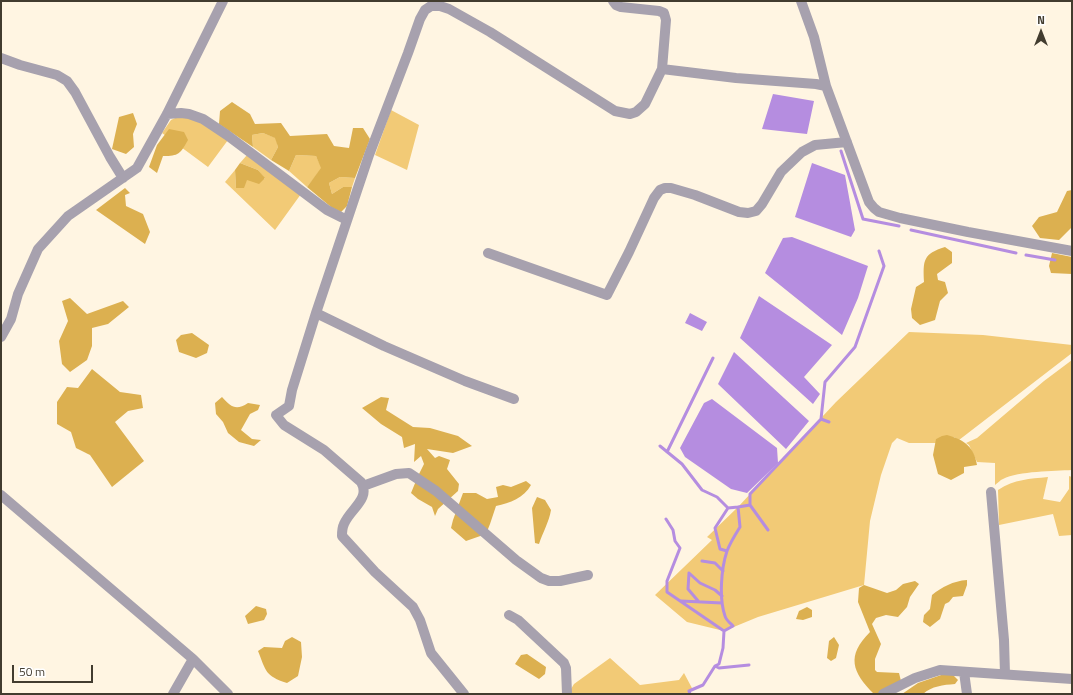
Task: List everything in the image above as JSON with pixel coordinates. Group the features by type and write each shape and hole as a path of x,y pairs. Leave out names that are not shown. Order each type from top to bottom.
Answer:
{"street":[{"path":"1,337 10,319 18,294 38,249 68,216 137,168 167,114 223,1"},
{"path":"464,694 431,653 420,620 413,607 375,572 342,536 344,524 363,497 363,486 324,450 286,426 276,415 289,406 292,390 316,312 369,155 420,19 425,10 432,6 440,6 449,9 490,32 615,111 630,114 636,112 646,104 662,69 666,20 664,13 659,11 621,7 616,5 613,1"},
{"path":"801,1 812,30 826,86 869,202 874,208 879,212 900,218 1072,251"},
{"path":"1,58 57,75 68,81 123,178"},
{"path":"662,69 826,86"},
{"path":"167,114 189,114 203,119 227,135 327,210 347,220"},
{"path":"488,253 607,295 654,198 660,190 672,188 695,194 739,212 748,213 756,211 762,204 781,172 802,152 815,145 846,142"},
{"path":"316,312 384,346 458,378 514,399"},
{"path":"363,486 396,474 410,473 436,491 516,560 541,578 549,581 560,581 588,574"},
{"path":"992,492 1004,640 1005,674"},
{"path":"1,496 193,659 228,694"},
{"path":"509,615 518,620 564,663 566,668 567,694"},
{"path":"172,694 193,659"},
{"path":"883,694 915,678 940,670 1072,679"},
{"path":"964,672 967,694"}],"shaded area":[{"path":"773,94 814,101 807,134 762,129"},
{"path":"232,102 250,114 255,124 281,123 290,136 327,134 334,146 349,148 353,128 363,128 370,139 355,178 340,177 329,183 332,194 343,187 352,187 347,206 341,212 331,207 307,187 321,168 316,156 296,155 289,171 271,160 278,147 275,138 263,133 252,135 253,147 219,124 220,111"},
{"path":"391,110 419,125 407,170 375,155"},
{"path":"133,113 137,124 133,134 134,147 126,154 112,149 119,117"},
{"path":"179,116 196,120 228,140 208,167 162,133 171,120"},
{"path":"169,129 184,132 188,140 181,151 176,155 163,156 157,173 149,167 157,145"},
{"path":"263,133 276,138 278,147 271,160 253,147 252,135"},
{"path":"247,155 301,194 275,230 225,182 235,170 236,188 247,179 265,179 258,170 240,163"},
{"path":"296,155 316,156 322,168 307,187 289,171"},
{"path":"240,163 258,170 265,178 259,184 247,180 244,188 236,188 235,170"},
{"path":"812,163 845,175 855,230 851,237 795,217"},
{"path":"340,177 355,178 352,187 343,187 332,194 329,183"},
{"path":"125,188 130,193 125,195 126,206 143,214 150,232 145,244 96,210"},
{"path":"1072,190 1072,227 1059,240 1040,238 1032,226 1039,217 1057,212 1067,191"},
{"path":"792,237 868,266 858,298 842,335 765,273 783,238"},
{"path":"945,247 952,252 952,263 937,274 938,280 945,282 948,293 940,301 935,320 920,325 912,318 911,309 916,287 924,282 924,263 928,255"},
{"path":"1052,253 1072,257 1072,274 1051,273 1049,266"},
{"path":"759,296 832,345 804,377 820,394 813,404 740,338"},
{"path":"70,298 87,314 123,301 129,307 108,324 92,328 92,346 87,360 70,372 62,364 59,341 68,321 62,301"},
{"path":"690,313 707,322 702,331 685,323"},
{"path":"909,332 983,335 1072,345 1072,353 959,440 954,437 936,439 936,443 909,443 897,438 892,443 881,475 870,521 864,585 758,617 724,631 687,622 655,595 712,540 707,537 738,507 836,402"},
{"path":"192,333 209,345 207,353 196,358 179,352 176,340 181,335"},
{"path":"734,352 809,421 786,449 718,384"},
{"path":"1072,360 1072,470 1018,474 1002,479 995,485 995,463 977,462 969,445 966,443 977,438 1044,381"},
{"path":"92,369 120,392 141,395 143,408 128,411 115,422 144,461 112,487 90,455 76,448 71,432 57,424 57,402 67,387 78,388"},
{"path":"222,397 234,407 240,407 248,403 260,405 258,410 250,414 241,430 252,439 261,440 254,446 239,442 228,433 223,422 216,414 215,403"},
{"path":"381,397 389,398 386,410 413,427 430,428 458,436 472,446 453,453 427,449 435,458 439,456 450,460 447,469 459,484 458,491 438,509 435,516 432,507 411,493 424,464 421,456 414,462 415,444 404,448 402,437 381,424 362,408"},
{"path":"712,399 777,448 778,463 747,493 731,489 685,457 680,448 704,403"},
{"path":"947,435 959,439 968,445 974,453 977,465 964,467 964,473 951,480 938,474 933,455 936,439"},
{"path":"1069,476 1072,477 1072,535 1059,536 1053,514 999,525 998,490 1004,486 1016,482 1048,477 1043,499 1060,502 1069,489"},
{"path":"526,481 531,485 521,497 496,506 486,534 466,541 451,528 463,493 476,493 487,499 498,497 496,487 503,485 511,487"},
{"path":"537,497 545,500 551,510 539,544 535,543 532,508"},
{"path":"967,580 967,585 963,596 953,597 945,604 940,619 930,627 923,622 924,615 930,609 932,595 948,585"},
{"path":"915,581 919,584 910,597 907,607 898,617 886,615 876,618 872,624 881,644 875,659 875,670 877,672 899,673 901,681 879,694 874,694 861,678 855,664 857,649 870,632 858,602 859,588 864,585 887,593 896,590 903,584"},
{"path":"256,606 266,609 267,614 264,620 248,624 245,616"},
{"path":"807,607 812,610 812,617 803,620 796,619 799,611"},
{"path":"292,637 301,642 302,657 298,676 287,683 274,678 267,672 258,651 264,647 282,648 285,641"},
{"path":"834,637 839,645 836,658 831,661 827,658 829,641"},
{"path":"527,654 546,667 545,674 539,679 515,664 521,655"},
{"path":"610,658 640,685 679,680 684,673 693,690 690,691 690,694 568,694 574,684"},
{"path":"950,672 958,680 955,684 942,685 926,691 923,694 902,694 918,683"}],"waterway":[{"path":"841,151 863,219 899,226"},
{"path":"911,230 1016,253"},
{"path":"821,419 825,382 855,347 884,266 879,251"},
{"path":"1026,255 1055,260"},
{"path":"667,452 713,358"},
{"path":"738,507 750,505 750,494 821,419 829,422"},
{"path":"660,446 682,464 702,490 717,497 728,508 738,507 740,527 727,551 723,566 721,593 725,616 733,626 724,631 723,648 719,664 715,666 703,685 689,691 690,694"},
{"path":"750,505 768,530"},
{"path":"727,551 720,549 715,528 728,508"},
{"path":"666,519 673,530 675,541 680,548 667,581 667,592 724,631"},
{"path":"702,561 715,563 723,571"},
{"path":"689,573 700,583 715,590 722,596"},
{"path":"689,573 688,589 699,602"},
{"path":"681,601 722,603"},
{"path":"715,666 719,668 749,665"}]}
